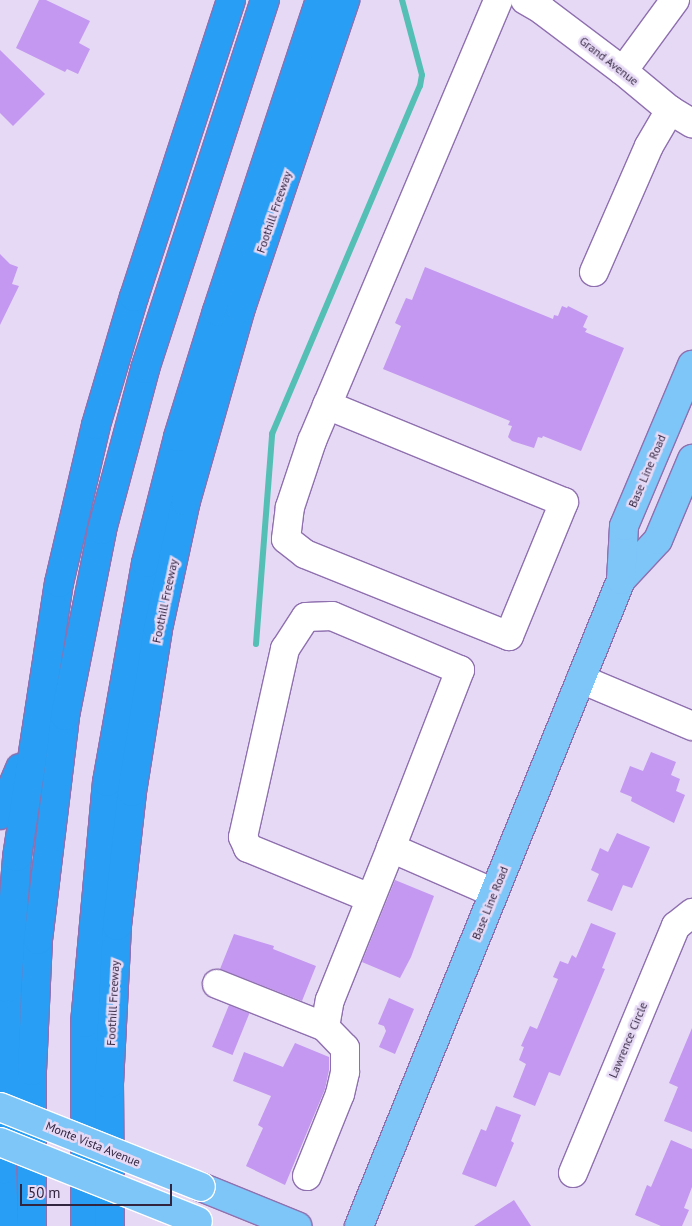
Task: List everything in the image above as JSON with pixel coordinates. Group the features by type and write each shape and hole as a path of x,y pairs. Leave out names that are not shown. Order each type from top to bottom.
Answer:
{"highway":[{"path":"4,1226 2,1170 7,988 17,857 59,583 96,425 134,297 231,0"},
{"path":"32,1226 32,1071 38,940 65,716 102,530 145,369 265,0"},
{"path":"85,1226 85,1022 107,782 146,563 181,428 320,0"},
{"name":"Foothill Freeway","path":"110,1226 109,1084 117,926 132,792 158,629 186,502 239,317 346,0"},
{"path":"0,815 35,734"}],"main road":[{"name":"Base Line Road","path":"359,1226 621,580 624,526 692,366"},
{"name":"Base Line Road","path":"621,580 658,540 692,459"},
{"name":"Monte Vista Avenue","path":"0,1107 297,1226"},
{"path":"0,1142 204,1224"}],"street":[{"path":"327,406 564,502 508,636 305,554 286,539 290,507 312,442 327,406 498,0"},
{"name":"Grand Avenue","path":"525,0 542,10 681,117"},
{"path":"623,71 675,0"},
{"path":"684,0 692,3"},
{"path":"594,272 649,146 681,117"},
{"path":"324,1027 330,1000 460,670 332,616 306,617 285,649 243,837 248,848 370,898"},
{"path":"580,679 692,726"},
{"path":"391,848 494,893"},
{"name":"Lawrence Circle","path":"573,1174 676,926 692,913"},
{"path":"216,984 324,1027 345,1048 345,1072 340,1094 307,1176"}],"building":[{"path":"39,0 46,0 90,21 79,43 90,49 78,74 67,69 65,72 16,48"},
{"path":"0,50 45,94 13,126 0,113"},
{"path":"0,254 10,264 18,267 12,284 19,286 0,325"},
{"path":"425,267 553,319 554,315 558,316 562,306 567,308 568,306 588,316 583,327 587,329 585,332 624,348 581,451 543,436 542,438 538,437 534,448 512,441 508,437 512,426 508,425 510,421 383,369 401,326 395,323 406,298 412,300"},
{"path":"651,752 676,762 671,775 680,779 676,791 685,795 674,823 631,801 632,797 620,792 630,766 643,771"},
{"path":"617,833 650,847 632,888 623,885 612,911 587,901 599,874 591,870 600,848 608,852"},
{"path":"395,880 434,896 411,957 400,978 362,962"},
{"path":"591,923 616,933 602,968 605,969 560,1076 549,1072 535,1106 513,1097 526,1064 519,1060 524,1047 521,1046 530,1026 537,1029 558,979 553,977 560,961 568,964 572,955 576,958"},
{"path":"234,934 274,946 273,949 316,966 302,1001 220,969"},
{"path":"389,998 414,1009 395,1054 379,1047 386,1031 384,1026 378,1024"},
{"path":"229,1005 249,1013 233,1055 212,1047"},
{"path":"692,1028 692,1132 664,1121 678,1087 669,1083"},
{"path":"295,1043 329,1057 329,1070 325,1089 285,1185 246,1166 263,1128 258,1125 271,1096 233,1081 244,1052 283,1067"},
{"path":"496,1106 521,1115 511,1141 514,1143 496,1187 462,1174 481,1129 486,1131"},
{"path":"671,1140 692,1149 692,1187 684,1208 689,1210 682,1226 661,1226 635,1215 647,1185 651,1187"},
{"path":"514,1200 531,1226 474,1226"}],"waterway":[{"path":"256,644 272,434 420,86 422,75 402,0"}]}
